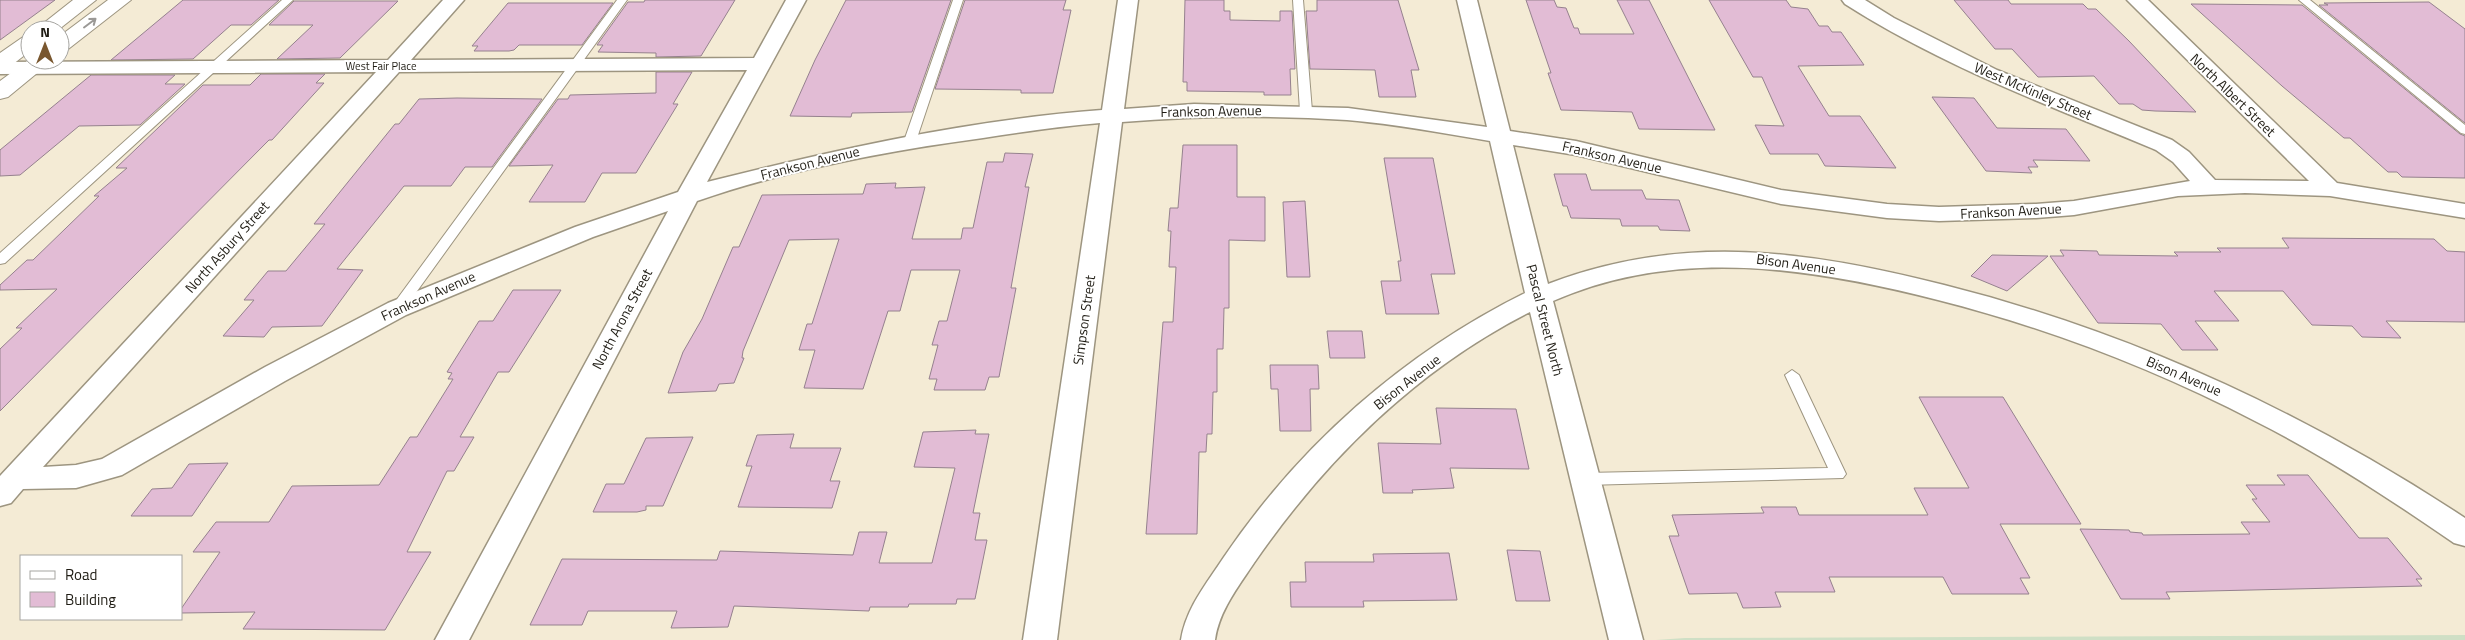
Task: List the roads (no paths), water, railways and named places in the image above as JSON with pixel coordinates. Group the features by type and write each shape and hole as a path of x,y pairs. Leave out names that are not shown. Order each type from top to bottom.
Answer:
{"main road":[{"path":"59,20 86,0"},
{"path":"70,38 121,0"},
{"path":"0,63 20,48"},
{"path":"0,92 28,70"}],"street":[{"name":"North Asbury Street","path":"5,484 454,0"},
{"name":"North Arona Street","path":"452,640 687,197 796,0"},
{"name":"Simpson Street","path":"1040,640 1128,0"},
{"name":"Pascal Street North","path":"1467,0 1539,297 1626,640"},
{"name":"West McKinley Street","path":"1852,0 1887,22 1990,74 2164,145 2181,157 2208,187"},
{"name":"North Albert Street","path":"2137,0 2330,189"},
{"name":"West Fair Place","path":"70,65 212,67 762,64"},
{"name":"West Fair Place","path":"0,68 20,66"},
{"name":"Frankson Avenue","path":"5,484 67,479 90,475 112,467 275,374 397,309 584,232 687,197 819,160 910,141 1000,127 1112,115 1194,110 1306,111 1399,120 1500,135 1614,156 1781,197 1887,211 1992,214 2036,211 2074,208 2178,188 2208,187 2330,189 2465,211"},
{"name":"Bison Avenue","path":"1198,640 1199,622 1243,553 1296,485 1352,426 1403,383 1456,345 1539,297 1579,283 1652,265 1751,258 1798,262 1938,291 2010,310 2072,331 2222,392 2287,424 2366,469 2465,534"}],"lane":[{"path":"0,260 288,0"},
{"path":"397,309 622,0"},
{"path":"910,141 958,0"},
{"path":"1298,0 1306,111"},
{"path":"2304,0 2465,131"},
{"path":"1585,479 1838,474 1792,375"}]}
